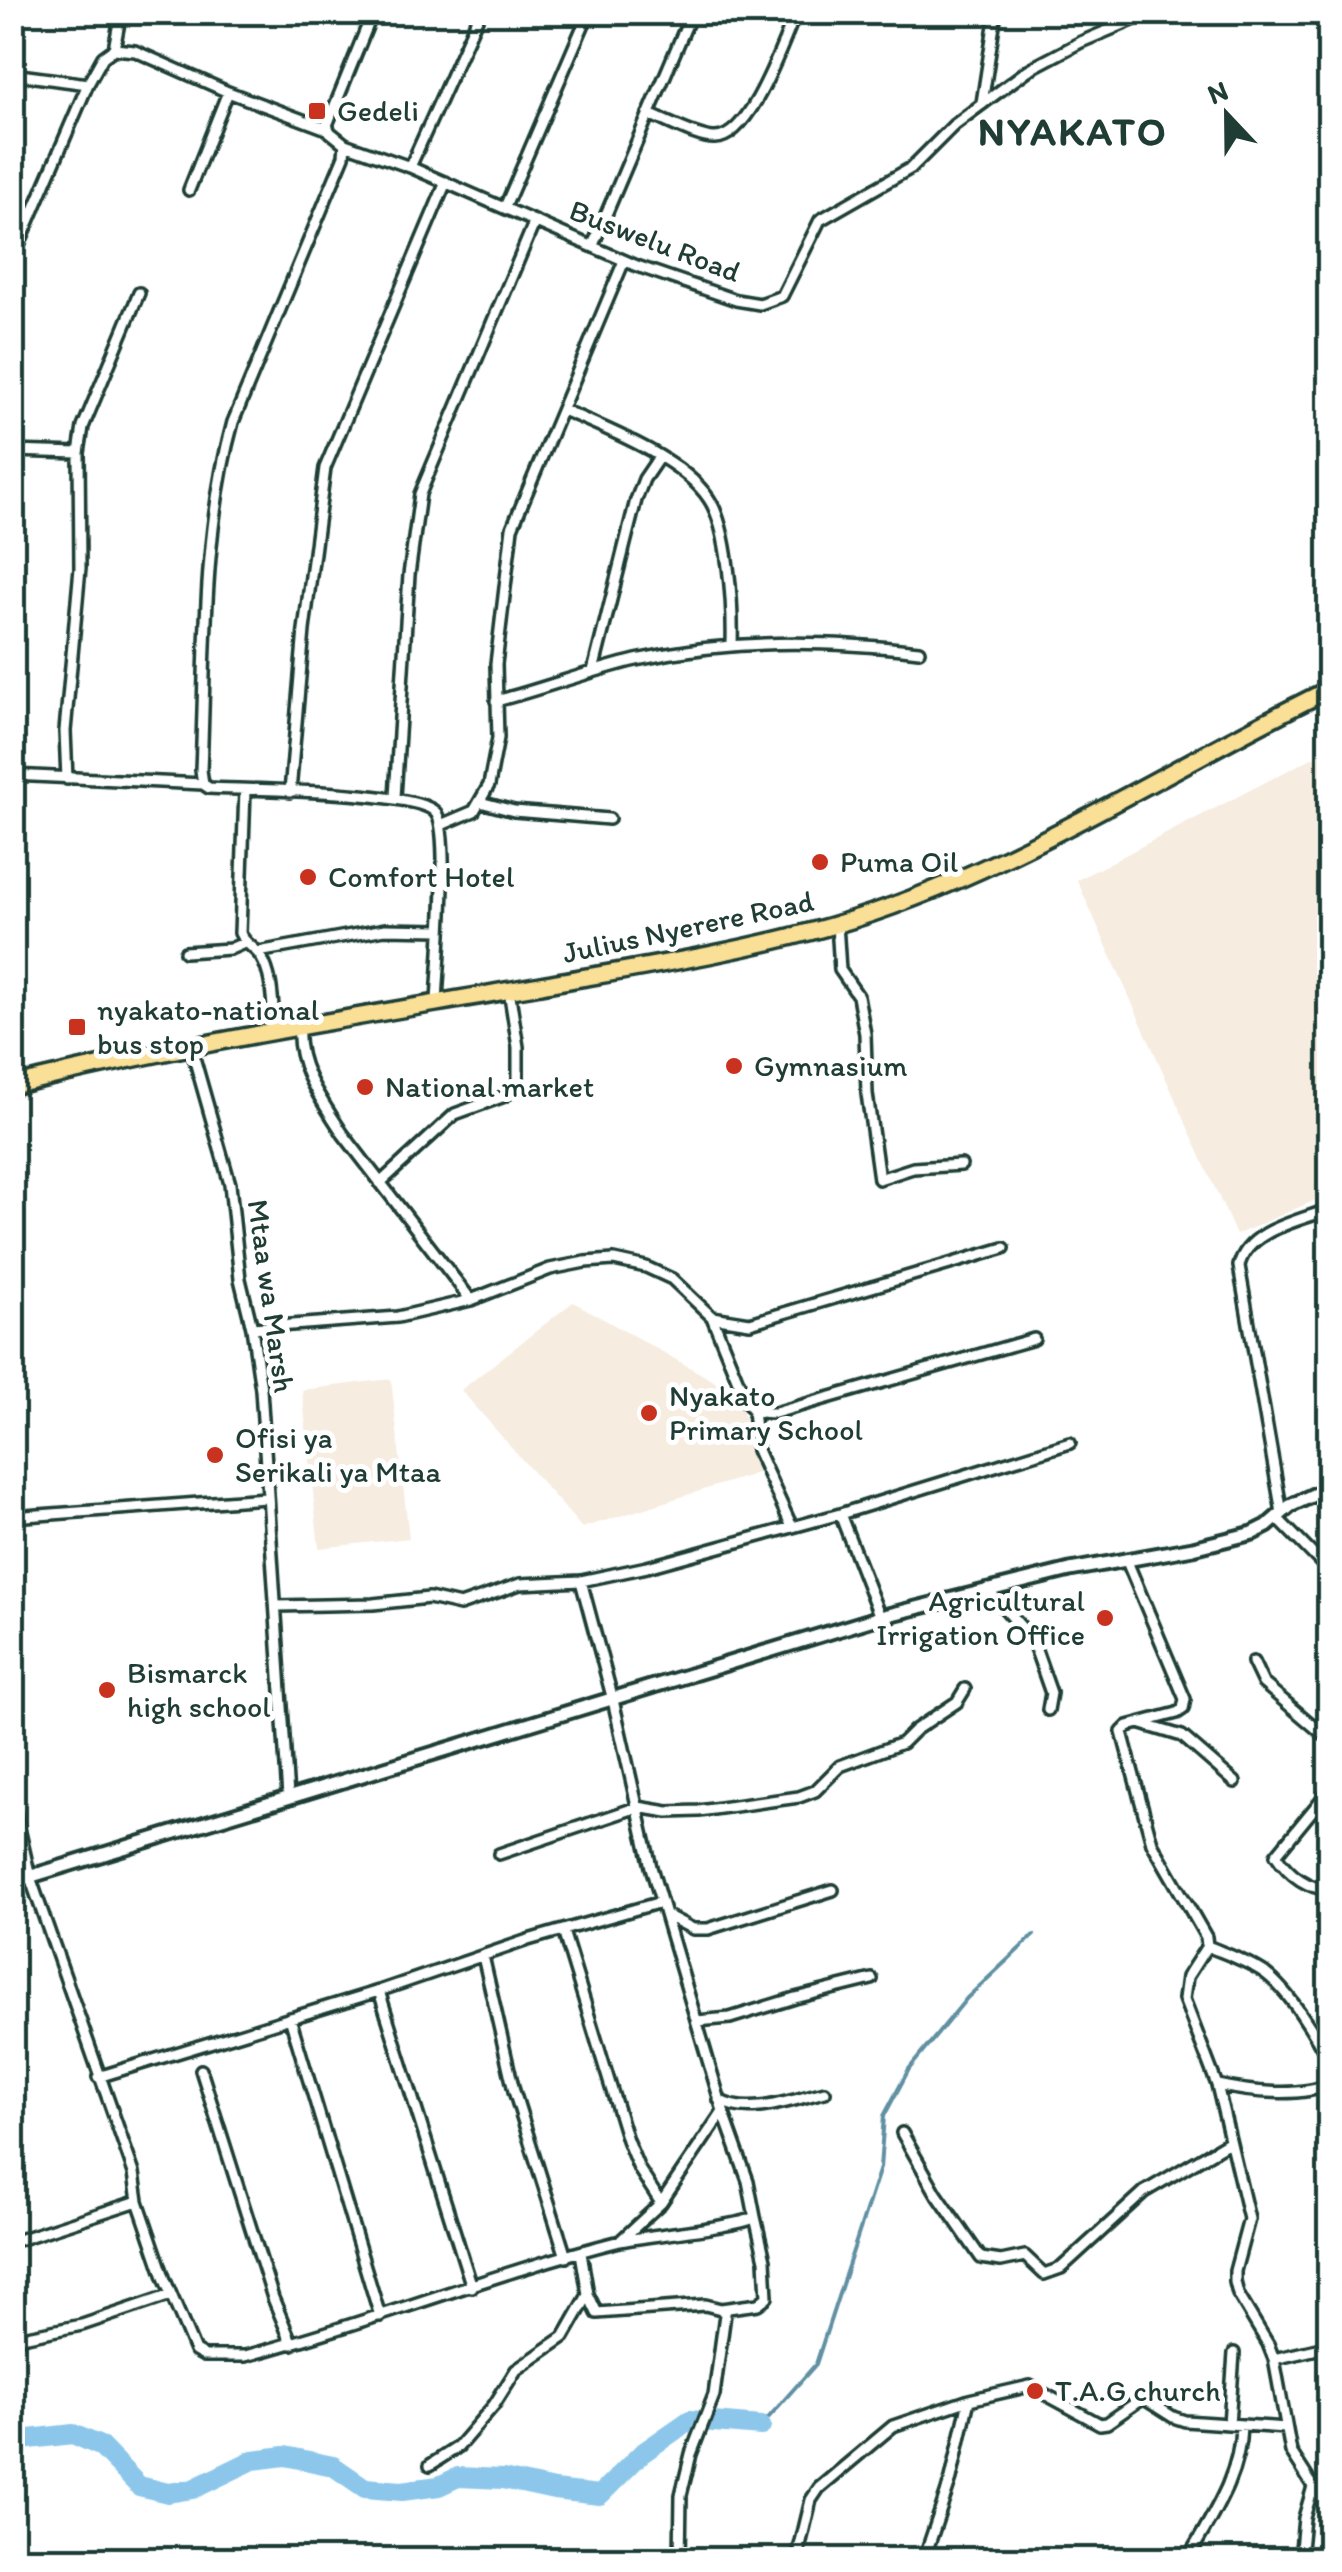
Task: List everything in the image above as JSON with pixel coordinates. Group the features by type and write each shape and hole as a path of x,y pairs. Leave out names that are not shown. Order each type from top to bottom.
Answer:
{"highway":[{"name":"Julius Nyerere Road","path":"12,1086 115,1060 730,950 837,924 949,883 1011,854 1330,689"}],"street":[{"path":"12,261 88,84 103,57 114,49 121,12"},
{"path":"328,129 373,12"},
{"path":"410,167 480,12"},
{"path":"505,208 590,12"},
{"path":"593,245 692,12"},
{"path":"648,114 712,138 736,130 749,116 796,12"},
{"path":"982,103 996,12"},
{"name":"Buswelu Road","path":"345,144 446,182 624,261 736,300 770,302 782,296 788,287 820,220 912,168 982,103 1028,70 1080,42 1152,12"},
{"path":"114,49 135,52 328,129 345,144 344,156 233,422 222,462 207,626 204,784"},
{"path":"12,74 88,84"},
{"path":"188,190 228,92"},
{"path":"290,792 304,630 325,468 446,182"},
{"path":"395,797 408,574 420,494 536,221"},
{"path":"441,825 474,810 495,763 496,664 512,528 624,261"},
{"path":"66,778 65,731 80,568 79,453 83,427 139,293"},
{"path":"563,410 632,439 698,486 716,512 731,594 732,645"},
{"path":"12,451 79,453"},
{"path":"593,672 636,500 644,478 659,458"},
{"path":"496,701 636,660 732,645 836,642 919,650"},
{"path":"12,775 395,797 428,806 438,814 441,825 436,1003"},
{"path":"245,790 238,920 244,943 258,952 268,971 274,1032"},
{"path":"480,802 514,810 608,819"},
{"path":"837,924 840,970 858,996 864,1023 867,1094 880,1179 912,1168 961,1165"},
{"path":"258,952 385,929 440,930"},
{"path":"185,952 230,949 244,943"},
{"path":"380,1183 455,1114 518,1088 518,1047 509,990"},
{"path":"299,1028 301,1060 344,1134 471,1300"},
{"name":"Mtaa wa Marsh","path":"191,1047 230,1184 240,1279 261,1389 288,1797"},
{"path":"1330,1209 1253,1240 1242,1253 1240,1266 1280,1516 1330,1572"},
{"path":"712,1317 732,1322 764,1321 1004,1248"},
{"path":"252,1328 371,1321 471,1300 550,1269 585,1262 614,1260 646,1267 672,1279 712,1317 752,1410 757,1450 792,1527"},
{"path":"752,1410 775,1413 1034,1339"},
{"path":"277,1606 373,1604 429,1598 460,1605 520,1584 582,1581 840,1514 1070,1444"},
{"path":"12,1882 880,1617 987,1589 1253,1533 1330,1487"},
{"path":"12,1517 266,1498"},
{"path":"840,1514 880,1617"},
{"path":"1126,1559 1185,1699 1178,1713 1128,1726 1122,1732 1152,1843 1206,1936 1207,1946 1187,1977 1184,1999 1218,2085 1249,2220 1235,2282 1274,2359 1291,2452 1330,2513"},
{"path":"581,2253 593,2309 603,2314 705,2306 721,2309 758,2304 767,2298 764,2260 748,2181 722,2111 661,1902 582,1581"},
{"path":"987,1589 1032,1638 1051,1692 1048,1710"},
{"path":"1253,1662 1263,1683 1330,1740"},
{"path":"499,1854 638,1807 699,1812 800,1797 815,1791 840,1766 902,1743 914,1730 957,1702 964,1689"},
{"path":"1142,1724 1182,1736 1236,1782"},
{"path":"1330,1790 1276,1851 1278,1860 1296,1878 1318,1889 1330,1890"},
{"path":"12,1797 30,1877 134,2173 138,2201 189,2343 204,2356 245,2356 292,2344 618,2242 721,2224 745,2224 755,2218"},
{"path":"668,1916 693,1929 708,1929 833,1890"},
{"path":"98,2077 661,1902"},
{"path":"563,1931 627,2140 639,2169 661,2203"},
{"path":"1207,1946 1262,1971 1275,1982 1325,2043 1330,2063"},
{"path":"484,1956 514,2091 566,2257"},
{"path":"697,2021 730,2018 872,1980"},
{"path":"380,1991 472,2287"},
{"path":"290,2018 380,2316"},
{"path":"202,2070 273,2298 292,2344"},
{"path":"1218,2085 1257,2093 1308,2092 1330,2084"},
{"path":"720,2100 735,2108 750,2108 825,2092"},
{"path":"618,2242 661,2203 722,2111"},
{"path":"902,2134 936,2193 982,2258 1001,2261 1025,2256 1044,2274 1061,2268 1144,2192 1229,2142"},
{"path":"12,2242 138,2201"},
{"path":"430,2465 458,2447 494,2405 516,2370 564,2337 588,2294"},
{"path":"12,2339 82,2326 171,2295"},
{"path":"680,2560 679,2505 691,2454 711,2408 726,2320 721,2309"},
{"path":"1274,2359 1330,2346"},
{"path":"1189,2559 1237,2464 1234,2353"},
{"path":"798,2554 810,2500 819,2488 893,2426 969,2400 1030,2386 1100,2424 1143,2398 1173,2418 1286,2428"},
{"path":"928,2560 926,2553 951,2479 969,2400"},
{"path":"1300,2560 1304,2518 1312,2490"}],"shaded area":[{"path":"1329,749 1329,1194 1236,1235 1077,880"},
{"path":"573,1302 739,1395 757,1473 582,1528 461,1390"},
{"path":"391,1379 409,1538 319,1548 302,1390"}],"waterway":[{"path":"761,2426 816,2364 880,2168 884,2116 909,2069 967,1998 1034,1935"},
{"path":"12,2441 73,2434 100,2446 139,2486 168,2493 193,2489 253,2460 285,2456 333,2466 365,2488 402,2491 439,2486 458,2477 503,2479 600,2495 641,2454 690,2420 761,2426"}],"place":[{"name":"Gedeli","path":"317,111"},
{"name":"Puma Oil","path":"820,862"},
{"name":"Comfort Hotel","path":"308,877"},
{"name":"nyakato-national bus stop","path":"77,1027"},
{"name":"Gymnasium","path":"734,1066"},
{"name":"National market","path":"365,1087"},
{"name":"Nyakato Primary School","path":"649,1413"},
{"name":"Ofisi ya Serikali ya Mtaa","path":"215,1455"},
{"name":"Agricultural Irrigation Office","path":"1105,1618"},
{"name":"Bismarck high school","path":"107,1690"},
{"name":"T.A.G church","path":"1035,2391"}],"district":[{"name":"NYAKATO","path":"1073,131"}]}
